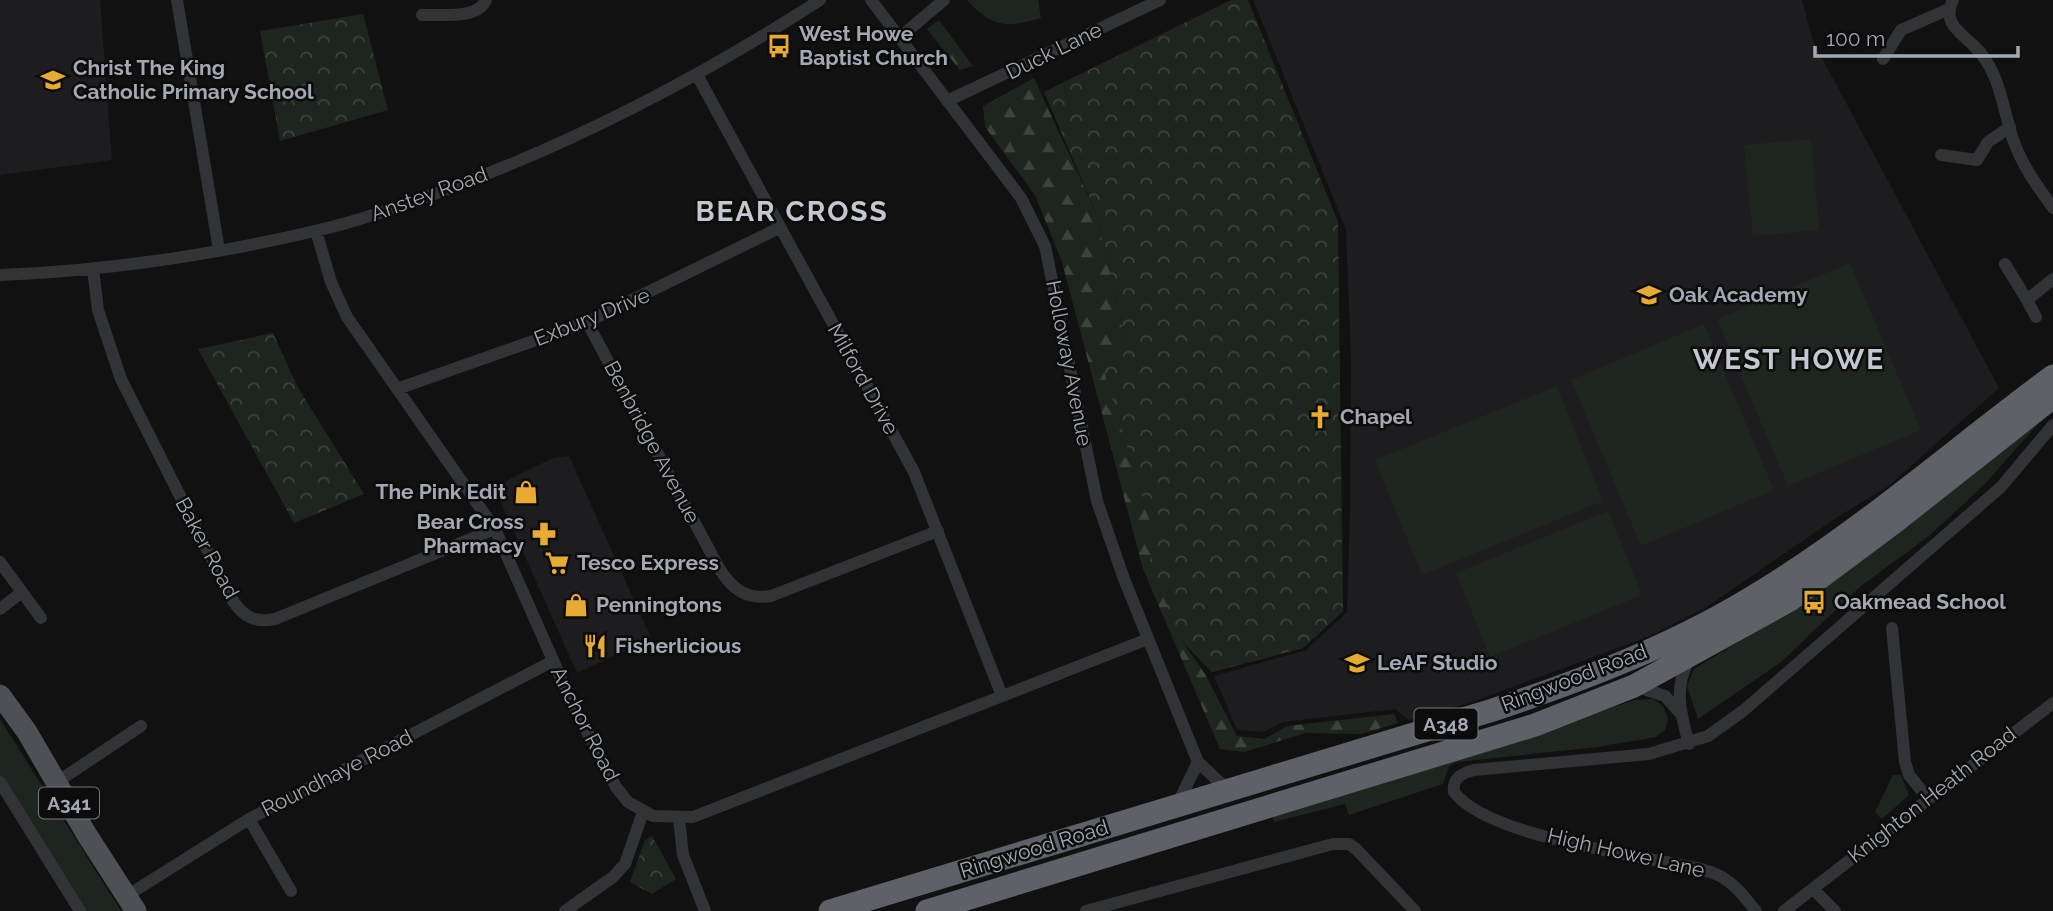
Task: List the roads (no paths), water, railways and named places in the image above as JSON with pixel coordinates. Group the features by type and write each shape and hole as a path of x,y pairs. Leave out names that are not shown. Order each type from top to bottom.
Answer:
{"highway":[{"name":"Ringwood Road","path":"830,911 1230,792 1547,692 1639,655 1718,617 1763,591 1844,535 2053,376"},
{"name":"Ringwood Road","path":"927,911 979,903 1535,725 1634,686 1692,657 1790,600 1839,565 2053,397"}],"main road":[{"name":"A341","path":"0,695 132,903"}],"street":[{"path":"177,0 191,98 219,250"},
{"path":"422,15 475,11 482,8 486,0"},
{"name":"Anstey Road","path":"0,275 93,268 219,250 316,231 388,210 537,154 697,75 820,0"},
{"name":"Holloway Avenue","path":"871,0 1021,198 1045,246 1097,501 1148,639 1198,762 1230,792"},
{"path":"899,38 944,0"},
{"name":"Duck Lane","path":"947,101 1160,0"},
{"path":"1882,59 1901,30 1951,4 1951,24 1979,51 1994,75 2005,102 2010,127 2028,171 2053,208"},
{"name":"Milford Drive","path":"697,75 914,472 1002,696"},
{"path":"1941,155 1977,160 1988,142 2010,127"},
{"name":"Exbury Drive","path":"397,389 587,322 779,228"},
{"name":"Anchor Road","path":"316,231 331,282 347,317 495,529 553,661 616,788 628,802 643,812"},
{"path":"2005,264 2036,317"},
{"name":"Baker Road","path":"93,268 97,310 121,379 233,601 245,615 255,620 275,619 495,529"},
{"path":"2027,300 2053,279"},
{"name":"Benbridge Avenue","path":"587,322 719,568 737,591 759,598 771,596 938,531"},
{"path":"1692,657 1681,674 1679,692 1689,744 1708,736 1743,711 1949,534 2001,487 2053,425"},
{"path":"0,562 41,618"},
{"path":"0,608 22,592"},
{"path":"1892,628 1905,762 1909,775 1927,797"},
{"path":"565,911 613,877 625,864 643,812 679,819 755,794 1148,639"},
{"name":"Roundhaye Road","path":"132,903 249,819 553,661"},
{"name":"Ringwood Road","path":"1634,686 1665,695 1682,716"},
{"name":"Knighton Heath Road","path":"1784,911 1927,797 2053,703"},
{"path":"57,782 141,726"},
{"name":"High Howe Lane","path":"1689,744 1649,754 1474,770 1462,773 1455,780 1454,792 1462,803 1487,818 1523,829 1707,870 1735,886 1756,911"},
{"path":"1176,807 1198,762"},
{"path":"0,782 80,911"},
{"path":"249,819 291,891"},
{"path":"679,819 683,855 705,911"},
{"path":"1086,911 1333,844 1349,844 1356,849 1415,911"},
{"path":"1813,889 1835,911"}],"place":[{"name":"West Howe Baptist Church","path":"779,46"},
{"name":"Christ The King Catholic Primary School","path":"53,80"},
{"name":"Oak Academy","path":"1649,295"},
{"name":"Chapel","path":"1320,417"},
{"name":"The Pink Edit","path":"526,492"},
{"name":"Bear Cross Pharmacy","path":"544,534"},
{"name":"Tesco Express","path":"557,563"},
{"name":"Oakmead School","path":"1814,602"},
{"name":"Penningtons","path":"576,605"},
{"name":"Fisherlicious","path":"595,646"},
{"name":"LeAF Studio","path":"1357,663"}],"district":[{"name":"BEAR CROSS","path":"792,211"},
{"name":"WEST HOWE","path":"1789,359"}]}
